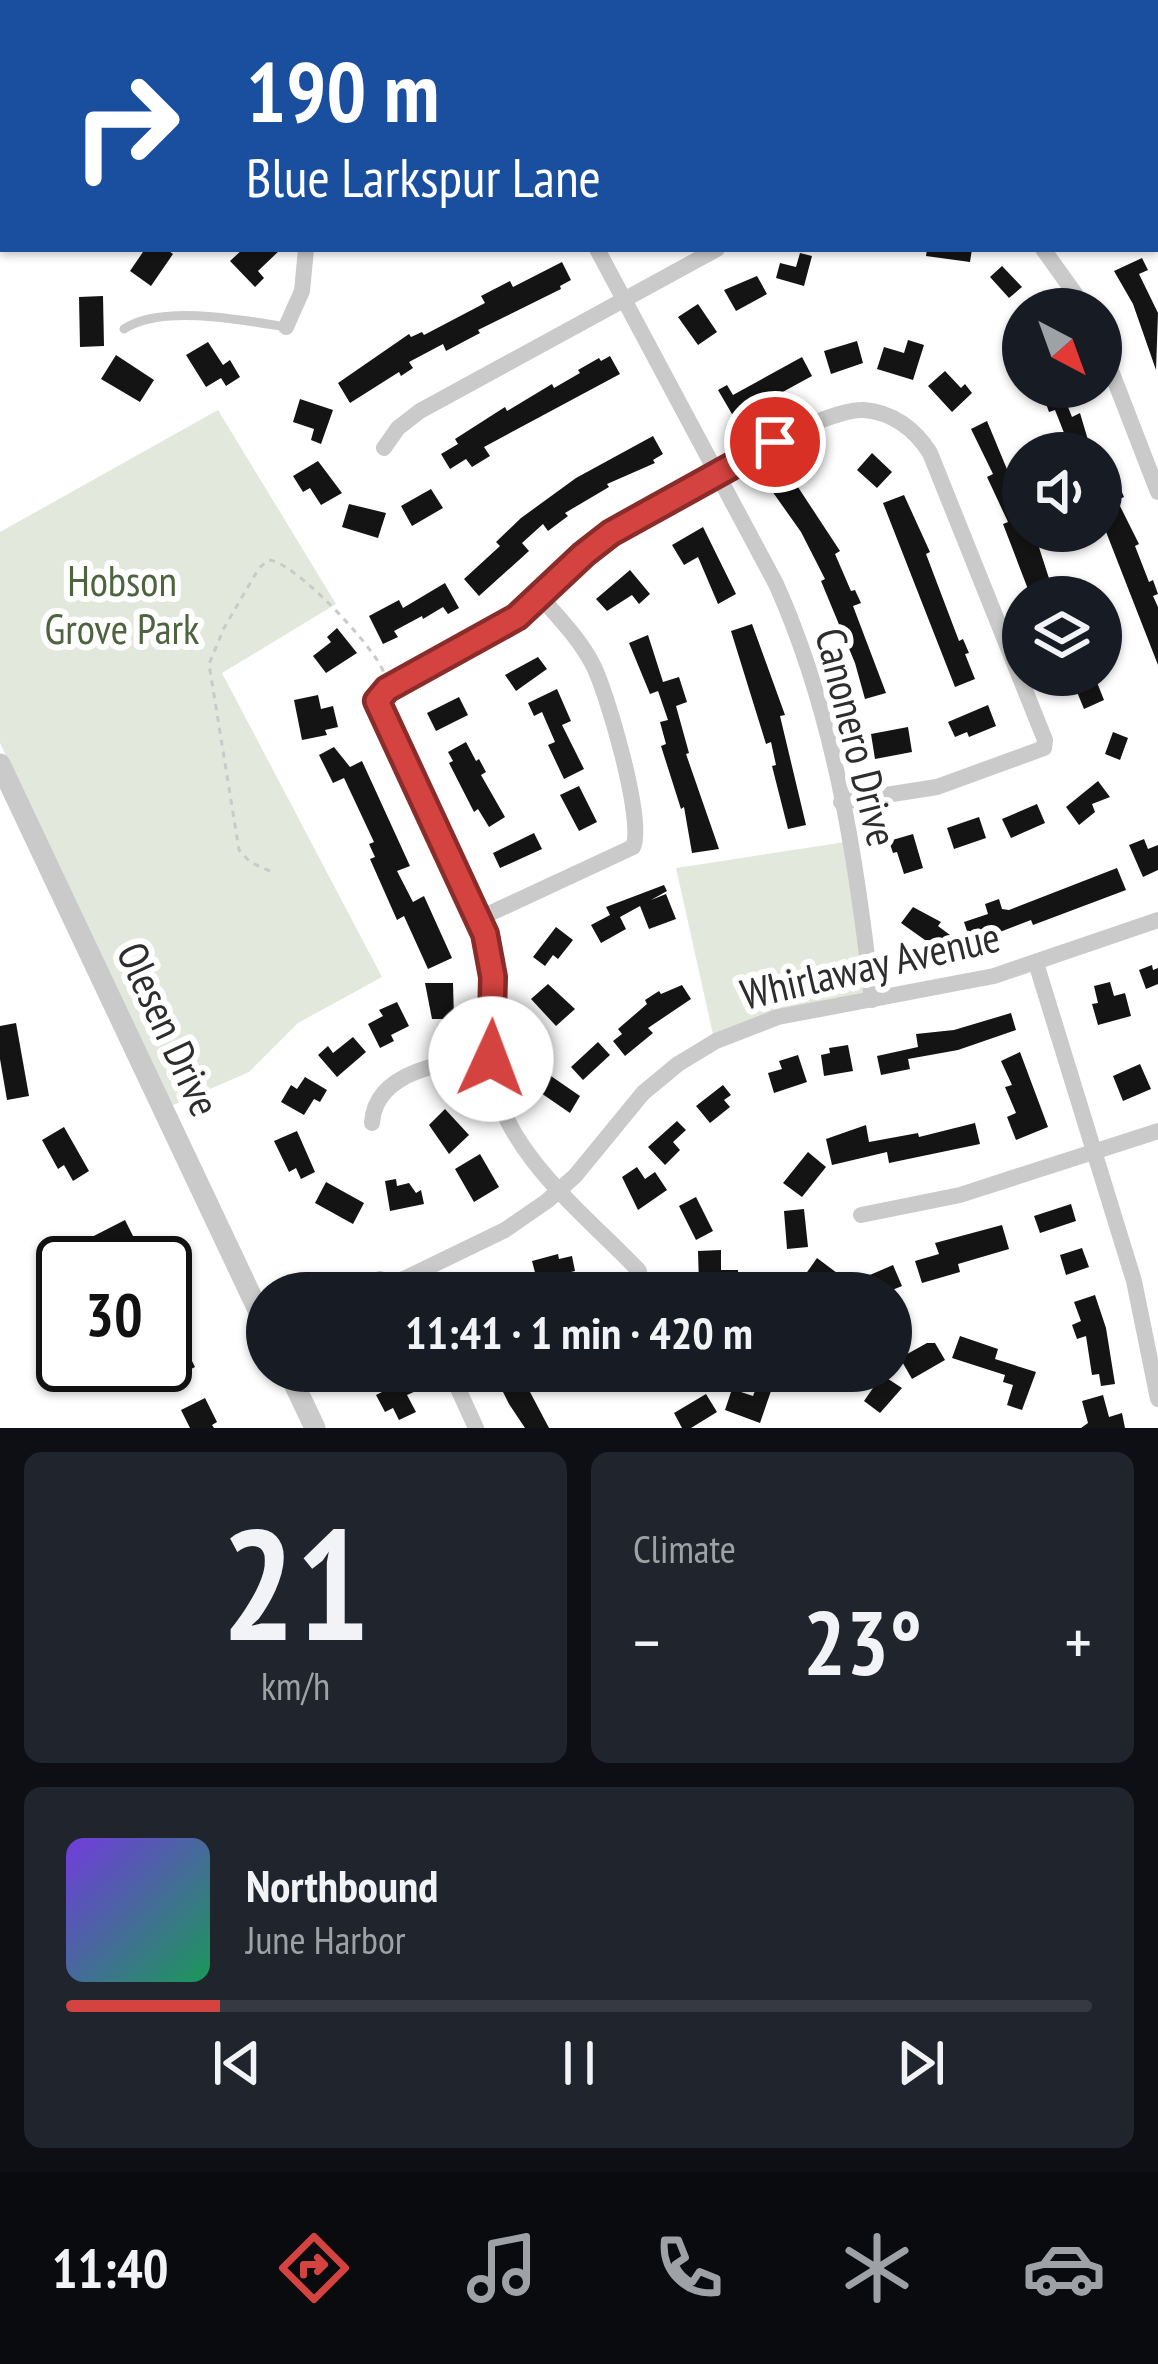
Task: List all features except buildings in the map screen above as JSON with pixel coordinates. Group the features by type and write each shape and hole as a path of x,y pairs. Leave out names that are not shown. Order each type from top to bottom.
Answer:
{"street":[{"path":"286,327 302,291 306,252"},
{"name":"Canonero Drive","path":"599,252 776,584 798,635 820,705 841,802 872,1000"},
{"path":"384,448 398,428 420,411 712,252"},
{"path":"1045,252 1071,288"},
{"path":"1122,399 1158,492"},
{"path":"639,1270 514,1134 497,1098 491,1059 489,949 379,710 380,693 506,625 611,533 718,473 842,411 880,413 905,425 935,464 1029,708 1044,733 1044,748 961,779 841,802"},
{"path":"478,919 637,842 634,808 600,680 577,638 539,596"},
{"name":"Olesen Drive","path":"0,764 246,1285"},
{"name":"Whirlaway Avenue","path":"428,1272 505,1231 561,1190 643,1093 699,1051 778,1017 944,988 1036,963 1158,920"},
{"path":"1036,963 1153,1339 1158,1399"},
{"path":"372,1123 373,1108 381,1096 408,1076 454,1061 491,1059"},
{"path":"861,1214 960,1195 1158,1131"},
{"path":"297,1392 315,1428"},
{"path":"460,1392 476,1428"}],"lane":[{"path":"124,329 138,320 185,317 286,327"}],"path":[{"path":"270,871 250,862 239,850 209,674 211,656 224,628 259,568 269,560 281,561 382,666"}],"green space":[{"name":"Hobson Grove Park","path":"218,410 336,604 222,673 382,977 298,1023 249,1072 171,1106 0,743 0,532"},
{"path":"845,842 869,998 714,1039 676,868"}],"route":[{"path":"491,1059 493,977 485,934 379,710 380,693 517,617 611,533 775,442"}]}
